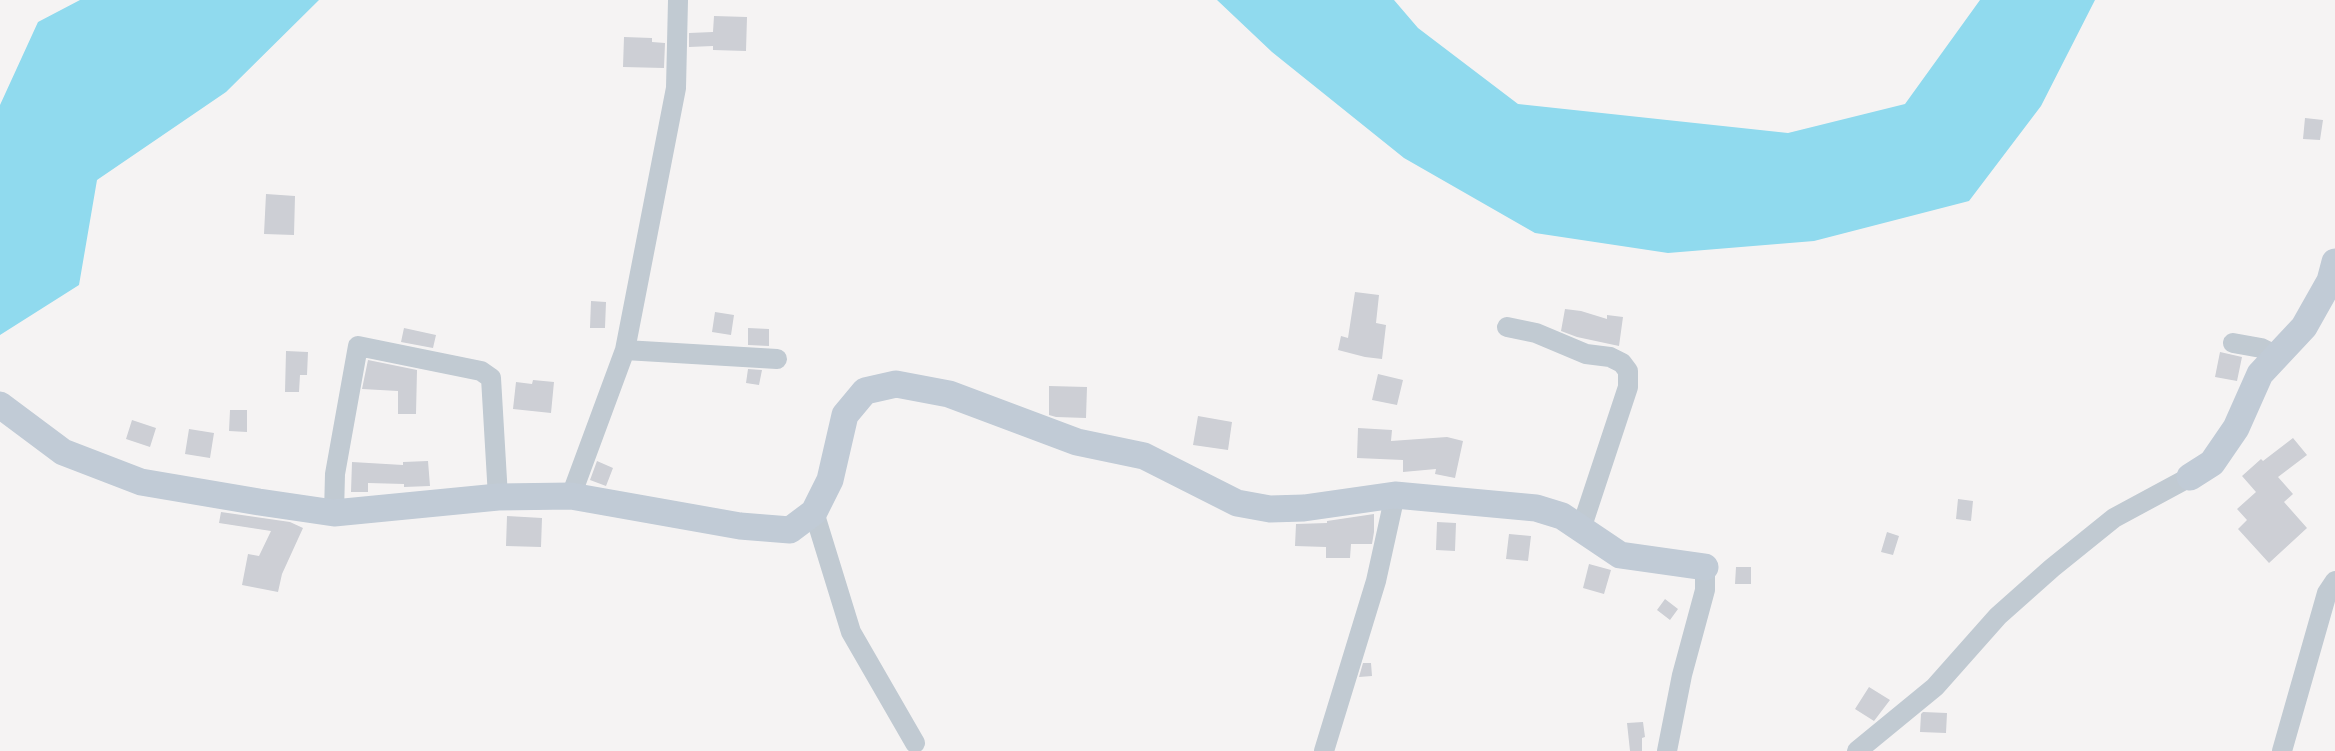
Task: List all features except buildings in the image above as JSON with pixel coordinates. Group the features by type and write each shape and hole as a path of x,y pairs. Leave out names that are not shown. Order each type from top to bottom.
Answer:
{"street":[{"path":"571,496 625,350 676,88 678,0"},
{"path":"1857,751 1935,687 1998,616 2114,518 2212,463 2236,428 2260,374 2304,327 2330,280 2335,262"},
{"path":"1507,327 1536,333 1586,354 1610,357 1622,363 1628,371 1628,387 1581,529"},
{"path":"2233,343 2261,348 2277,356"},
{"path":"333,513 335,474 358,346 481,371 491,378 498,497"},
{"path":"625,350 777,359"},
{"path":"0,405 63,452 141,482 333,513 498,497 571,496 740,526 790,530 814,512 830,480 844,415 865,391 896,384 949,394 1077,442 1144,456 1237,503 1270,509 1304,508 1395,495 1536,508 1562,516 1620,555 1705,567 1705,590 1682,675 1666,751"},
{"path":"1324,751 1376,581 1395,495"},
{"path":"814,512 851,632 915,743"},
{"path":"2282,751 2327,593 2335,581"}],"water":[{"path":"80,0 319,0 226,92 97,180 79,285 0,335 0,105 38,22"},
{"path":"1217,0 1394,0 1418,28 1518,104 1788,133 1905,104 1980,0 2095,0 2041,106 1969,201 1814,241 1668,253 1535,233 1404,158 1272,52"}]}
